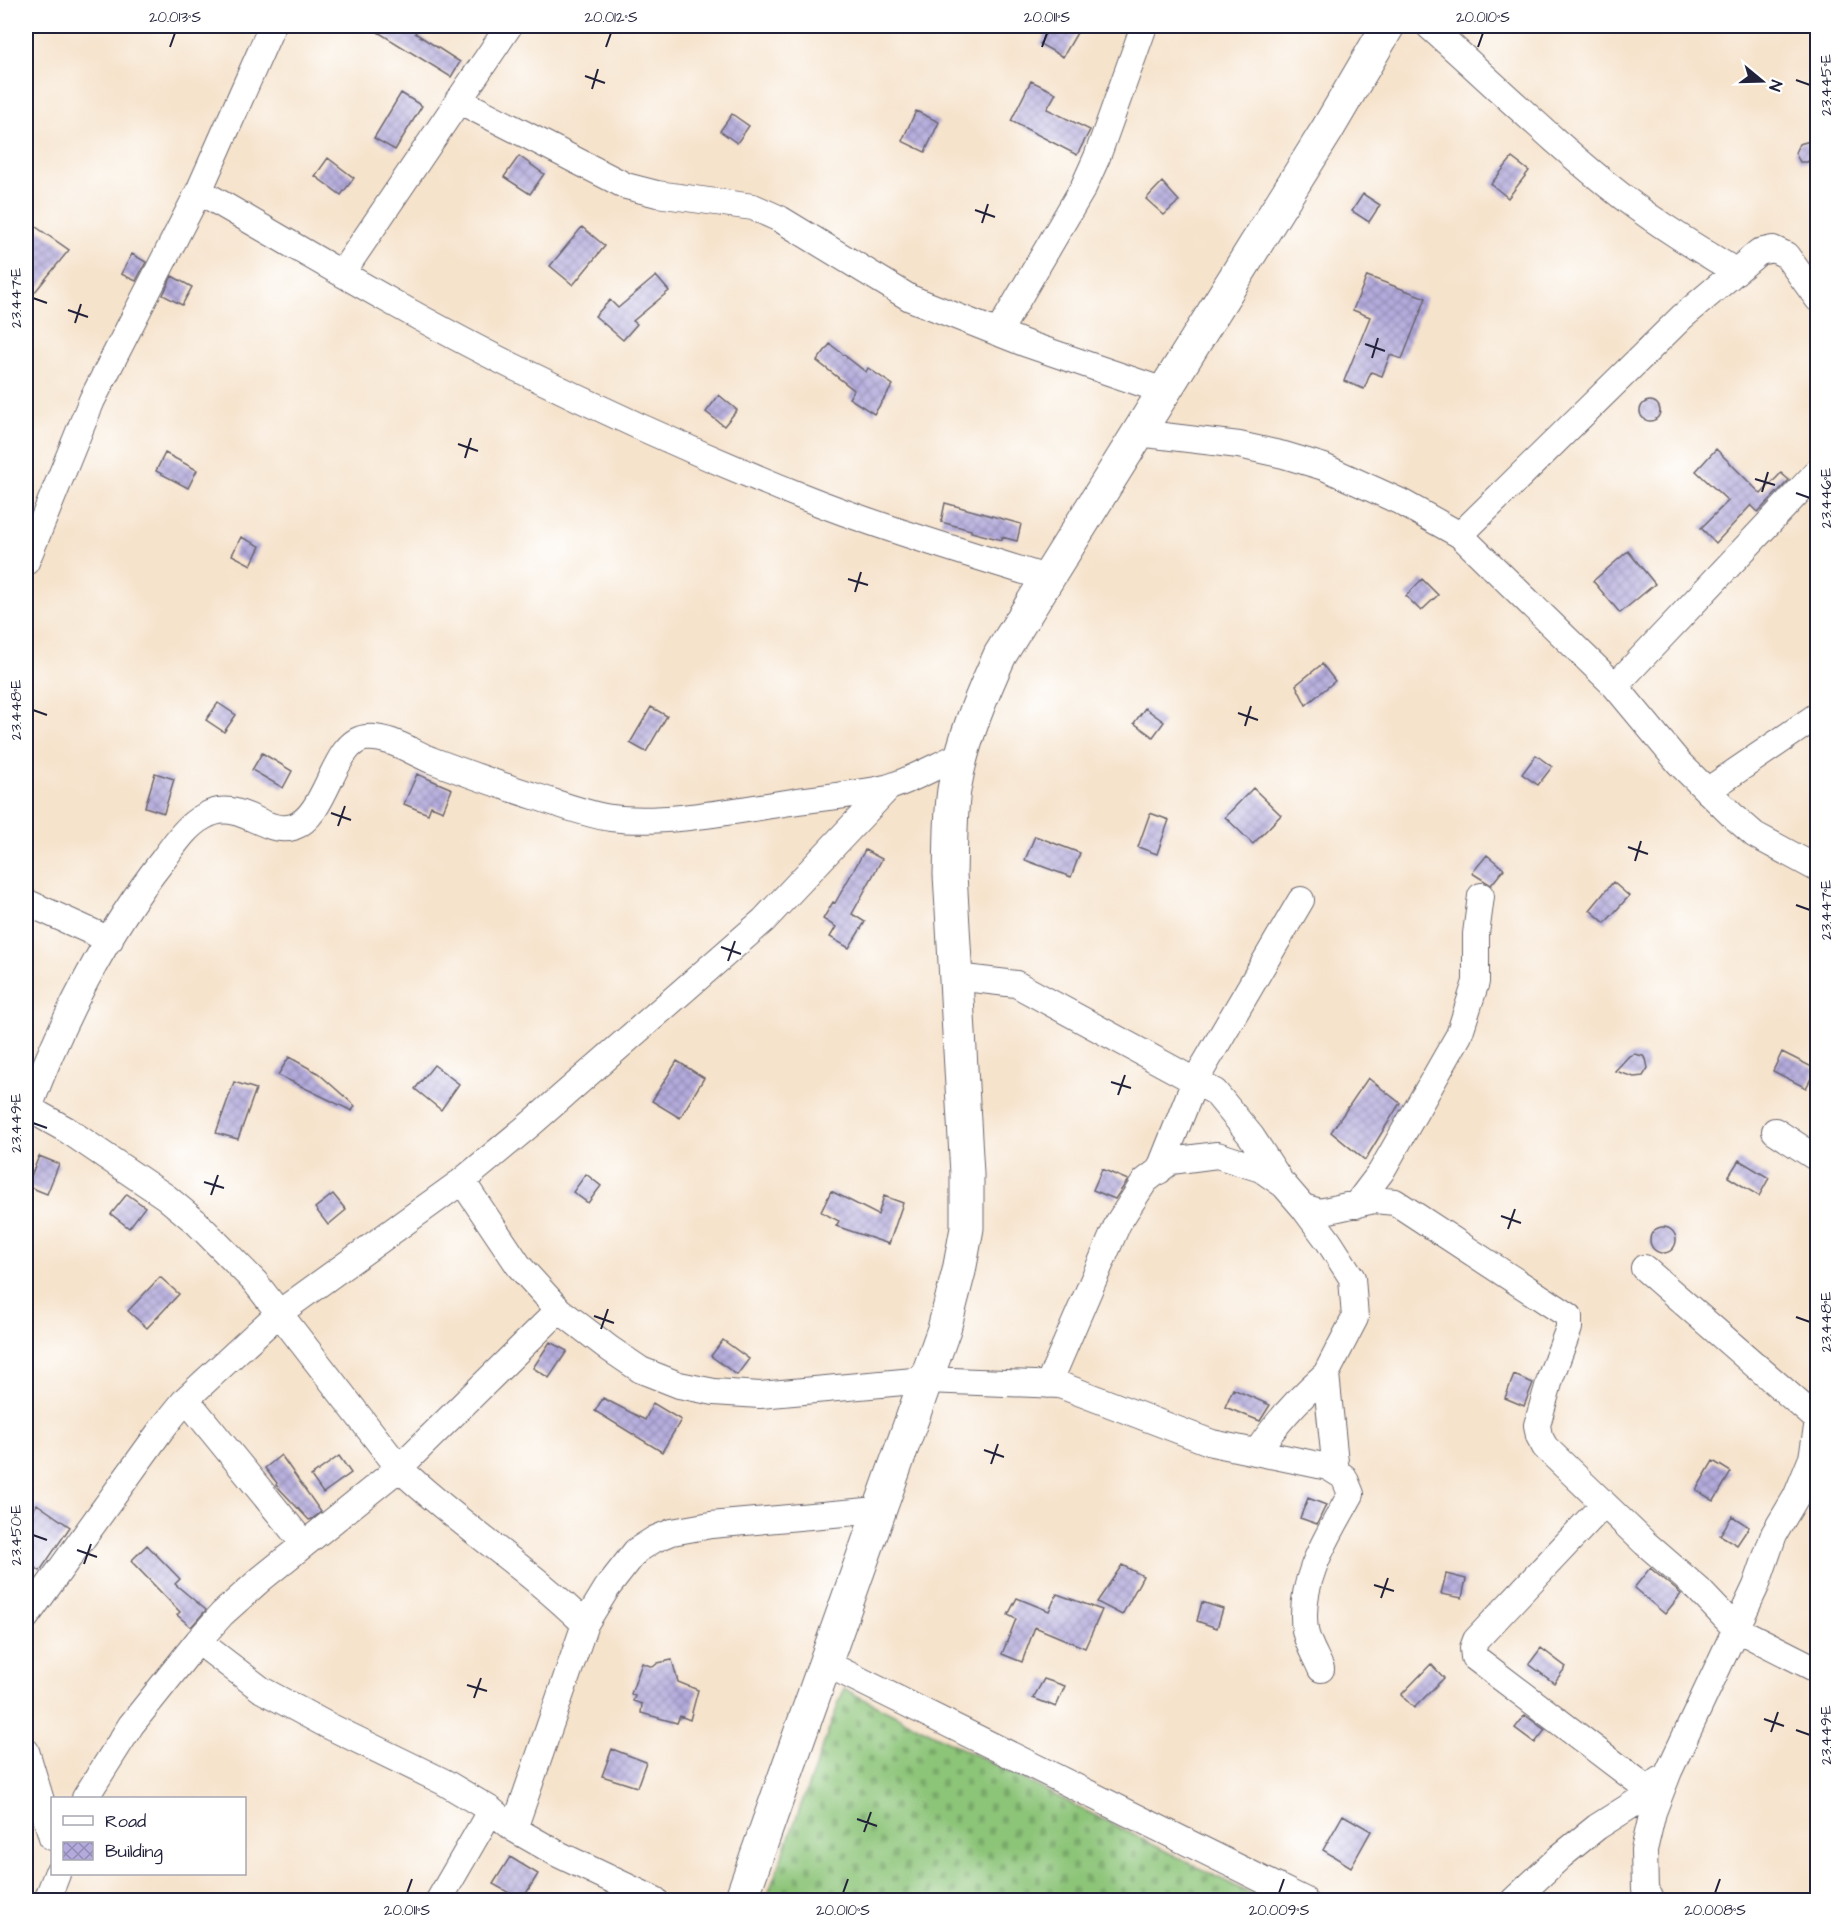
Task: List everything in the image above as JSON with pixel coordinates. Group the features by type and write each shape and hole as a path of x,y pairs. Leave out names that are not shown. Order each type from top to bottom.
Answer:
{"street":[{"path":"26,562 92,400 199,191 272,26"},
{"path":"342,273 508,26"},
{"path":"998,333 1083,189 1127,78 1144,26"},
{"path":"741,1900 946,1319 968,1228 968,1174 950,874 954,792 961,754 970,725 1000,655 1046,578 1327,130 1388,26"},
{"path":"1429,26 1623,197 1663,227 1735,271"},
{"path":"458,100 626,186 657,194 753,207 780,219 910,298 998,333 1164,391"},
{"path":"199,191 509,365 673,441 802,496 905,533 1046,578"},
{"path":"1460,535 1682,317 1759,252 1773,249 1786,255 1818,298"},
{"path":"1138,433 1239,445 1324,467 1401,502 1460,535 1615,686 1679,763 1707,791 1755,835 1818,869"},
{"path":"1615,686 1818,471"},
{"path":"1707,791 1818,715"},
{"path":"585,1624 559,1599 421,1489 399,1468 255,1282 196,1222 166,1197 67,1130 27,1107 46,1062 110,940 143,885 180,837 203,816 224,810 243,813 272,826 284,828 295,826 306,817 326,790 350,744 364,738 380,739 536,797 608,818 659,819 728,812 888,788 961,754"},
{"path":"26,1617 161,1430 186,1399 279,1313 462,1180 533,1122 764,920 888,788"},
{"path":"1356,1205 1381,1172 1459,1035 1476,982 1476,934 1480,896"},
{"path":"1159,1171 1195,1082 1301,900"},
{"path":"26,902 110,940"},
{"path":"956,977 1016,984 1215,1092 1251,1136 1284,1185 1329,1242 1352,1278 1355,1318 1326,1374 1294,1403 1257,1452"},
{"path":"1776,1131 1818,1159"},
{"path":"1048,1385 1118,1222 1145,1181 1171,1161 1217,1155 1261,1168 1284,1185"},
{"path":"462,1180 519,1266 559,1310 641,1370 679,1385 714,1392 760,1395 925,1380 1060,1385 1212,1443 1328,1467 1344,1477 1351,1494 1317,1555 1304,1599 1305,1632 1321,1669"},
{"path":"1303,1207 1320,1212 1374,1200 1395,1202 1569,1316 1569,1328 1538,1419 1539,1436 1545,1447 1698,1590 1735,1628 1818,1670"},
{"path":"1644,1268 1818,1420 1815,1459 1774,1534 1755,1586 1669,1771 1653,1812 1644,1850 1645,1890 1652,1900"},
{"path":"86,1797 131,1725 222,1614 304,1544 399,1468 559,1310"},
{"path":"1326,1374 1336,1472"},
{"path":"186,1399 304,1544"},
{"path":"1604,1504 1476,1640 1473,1648 1474,1657 1649,1790"},
{"path":"514,1829 585,1624 607,1588 636,1551 672,1532 711,1525 878,1510"},
{"path":"198,1641 262,1690 327,1725 444,1782 492,1810 514,1829 558,1854 655,1900"},
{"path":"825,1663 1304,1900"},
{"path":"26,1750 51,1835"},
{"path":"1514,1900 1579,1841 1638,1801 1669,1771"},
{"path":"439,1900 492,1810"},
{"path":"47,1900 57,1875"}],"green space":[{"path":"844,1689 1263,1900 766,1900"}],"building":[{"path":"368,26 420,26 415,33 460,62 451,77"},
{"path":"1050,26 1081,26 1063,57 1040,44"},
{"path":"1031,81 1056,93 1047,109 1090,130 1077,155 1011,121"},
{"path":"401,93 422,106 395,150 374,138"},
{"path":"916,111 939,122 925,152 902,141"},
{"path":"732,114 749,126 737,143 720,131"},
{"path":"1818,139 1818,151 1814,158 1807,162 1800,162 1795,153 1799,144"},
{"path":"519,156 544,174 530,194 504,177"},
{"path":"328,158 354,178 341,195 315,176"},
{"path":"1512,158 1529,171 1508,198 1491,184"},
{"path":"1162,182 1179,201 1164,215 1146,199"},
{"path":"1363,194 1380,205 1369,222 1352,211"},
{"path":"26,220 69,250 26,303"},
{"path":"582,227 605,246 573,285 550,266"},
{"path":"132,254 146,262 136,281 121,274"},
{"path":"172,276 192,287 182,305 163,295"},
{"path":"656,276 669,291 633,321 637,324 623,340 595,316 610,300 618,308"},
{"path":"1367,276 1426,298 1402,359 1390,355 1382,376 1371,372 1364,389 1344,381 1370,317 1353,310"},
{"path":"830,344 866,372 868,368 893,385 874,414 849,398 854,390 817,361"},
{"path":"719,395 737,410 724,426 706,412"},
{"path":"1650,401 1657,404 1660,411 1657,418 1650,421 1643,418 1640,411 1643,404"},
{"path":"1716,449 1761,494 1781,473 1789,480 1758,512 1751,505 1716,543 1701,528 1728,501 1696,471"},
{"path":"165,453 197,470 188,488 156,471"},
{"path":"945,503 1021,524 1017,541 1002,537 1002,540 941,522"},
{"path":"241,537 260,546 251,565 232,555"},
{"path":"1628,551 1655,584 1620,613 1593,581"},
{"path":"1422,579 1438,595 1421,611 1406,596"},
{"path":"1322,664 1335,681 1306,705 1296,685"},
{"path":"218,703 236,715 224,732 206,720"},
{"path":"651,707 667,716 646,752 630,743"},
{"path":"1145,708 1164,722 1153,737 1134,723"},
{"path":"262,753 292,771 283,788 252,770"},
{"path":"1536,755 1552,767 1538,785 1522,774"},
{"path":"155,773 174,779 164,813 145,807"},
{"path":"417,774 452,789 443,811 431,806 428,814 404,804"},
{"path":"1253,788 1281,815 1253,844 1225,817"},
{"path":"1150,813 1169,820 1157,854 1138,847"},
{"path":"1035,836 1080,853 1071,877 1025,860"},
{"path":"865,850 882,859 852,914 865,922 849,948 830,937 836,927 823,919 833,902 835,903"},
{"path":"1487,855 1504,869 1491,885 1472,873"},
{"path":"1613,882 1629,896 1605,923 1590,910"},
{"path":"1782,1052 1816,1069 1806,1088 1773,1071"},
{"path":"1634,1054 1646,1059 1648,1068 1643,1076 1634,1077 1615,1071 1629,1056"},
{"path":"289,1057 318,1073 355,1106 352,1111 278,1075"},
{"path":"677,1061 704,1078 680,1118 652,1101"},
{"path":"434,1065 459,1084 441,1110 415,1089"},
{"path":"1368,1078 1400,1103 1365,1160 1331,1132"},
{"path":"234,1082 256,1089 238,1139 216,1133"},
{"path":"39,1156 59,1164 47,1194 27,1186"},
{"path":"1739,1160 1769,1178 1759,1196 1728,1177"},
{"path":"1102,1169 1128,1180 1115,1199 1093,1190"},
{"path":"586,1174 601,1186 588,1203 573,1192"},
{"path":"831,1191 878,1215 884,1196 903,1203 889,1244 836,1226 839,1221 821,1212"},
{"path":"127,1194 145,1207 129,1228 111,1214"},
{"path":"333,1194 346,1210 328,1225 315,1208"},
{"path":"1663,1227 1672,1231 1676,1240 1672,1249 1663,1253 1654,1249 1650,1240 1654,1231"},
{"path":"160,1277 179,1294 147,1328 128,1311"},
{"path":"723,1340 749,1359 737,1375 711,1356"},
{"path":"550,1342 567,1351 549,1378 533,1368"},
{"path":"1514,1375 1533,1383 1524,1406 1505,1398"},
{"path":"1233,1389 1270,1405 1260,1421 1225,1407"},
{"path":"603,1398 645,1420 653,1403 681,1420 662,1452 595,1411"},
{"path":"281,1455 321,1512 312,1519 309,1520 276,1485 277,1483 265,1468"},
{"path":"339,1456 351,1473 323,1493 311,1476"},
{"path":"1713,1461 1731,1472 1714,1501 1696,1490"},
{"path":"1308,1498 1326,1505 1317,1524 1300,1518"},
{"path":"37,1504 70,1527 40,1571 26,1561 26,1521"},
{"path":"1732,1516 1749,1527 1737,1545 1720,1535"},
{"path":"147,1545 180,1579 175,1584 206,1610 191,1627 177,1615 180,1612 131,1561"},
{"path":"1122,1565 1143,1576 1122,1615 1097,1602"},
{"path":"1650,1568 1681,1594 1665,1614 1634,1588"},
{"path":"1446,1574 1466,1579 1462,1598 1441,1594"},
{"path":"1057,1594 1102,1610 1085,1648 1035,1627 1022,1662 1002,1654 1016,1619 1008,1615 1017,1598 1049,1611"},
{"path":"1202,1602 1223,1609 1217,1628 1197,1621"},
{"path":"1541,1648 1566,1667 1554,1683 1529,1664"},
{"path":"672,1660 678,1682 698,1690 690,1720 680,1716 677,1723 641,1713 642,1704 633,1701 635,1696 631,1694 642,1663 653,1667 658,1663"},
{"path":"1431,1664 1444,1678 1414,1708 1401,1695"},
{"path":"1044,1679 1065,1686 1056,1707 1033,1698"},
{"path":"1525,1715 1545,1730 1535,1743 1515,1728"},
{"path":"612,1749 646,1762 637,1787 602,1776"},
{"path":"1343,1815 1371,1831 1351,1867 1323,1850"},
{"path":"510,1857 538,1874 522,1900 493,1884"}]}
